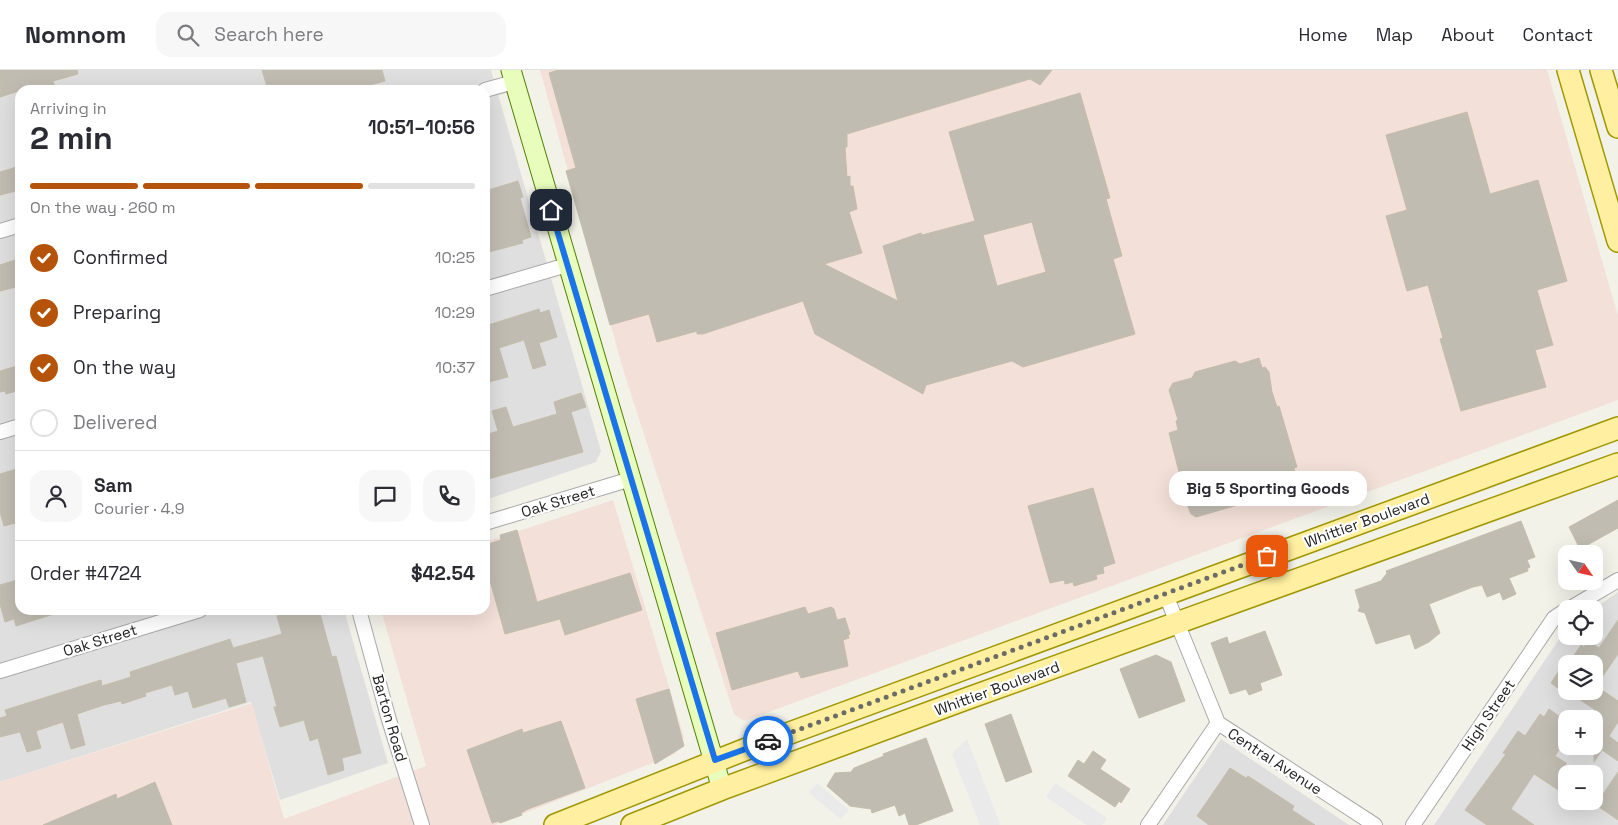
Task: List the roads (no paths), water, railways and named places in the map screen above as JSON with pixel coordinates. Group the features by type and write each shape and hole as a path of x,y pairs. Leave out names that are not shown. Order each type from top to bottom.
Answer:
{"main road":[{"path":"1568,70 1618,241"},
{"path":"1601,70 1618,127"},
{"name":"Whittier Boulevard","path":"555,825 715,760 1618,428"},
{"name":"Whittier Boulevard","path":"632,825 722,789 1618,464"}],"street":[{"path":"490,87 512,76 722,789"},
{"path":"0,231 15,227"},
{"path":"490,288 567,265"},
{"path":"0,432 15,428"},
{"name":"Oak Street","path":"490,521 631,479"},
{"name":"High Street","path":"1585,600 1618,580"},
{"name":"Central Avenue","path":"1165,594 1218,723 1375,825"},
{"name":"Oak Street","path":"0,671 184,615"},
{"name":"Barton Road","path":"360,615 389,720 422,825"},
{"name":"High Street","path":"1413,825 1554,618 1558,616"},
{"path":"1148,825 1218,723"}],"place":[{"name":"Big 5 Sporting Goods","path":"1267,556"}]}
